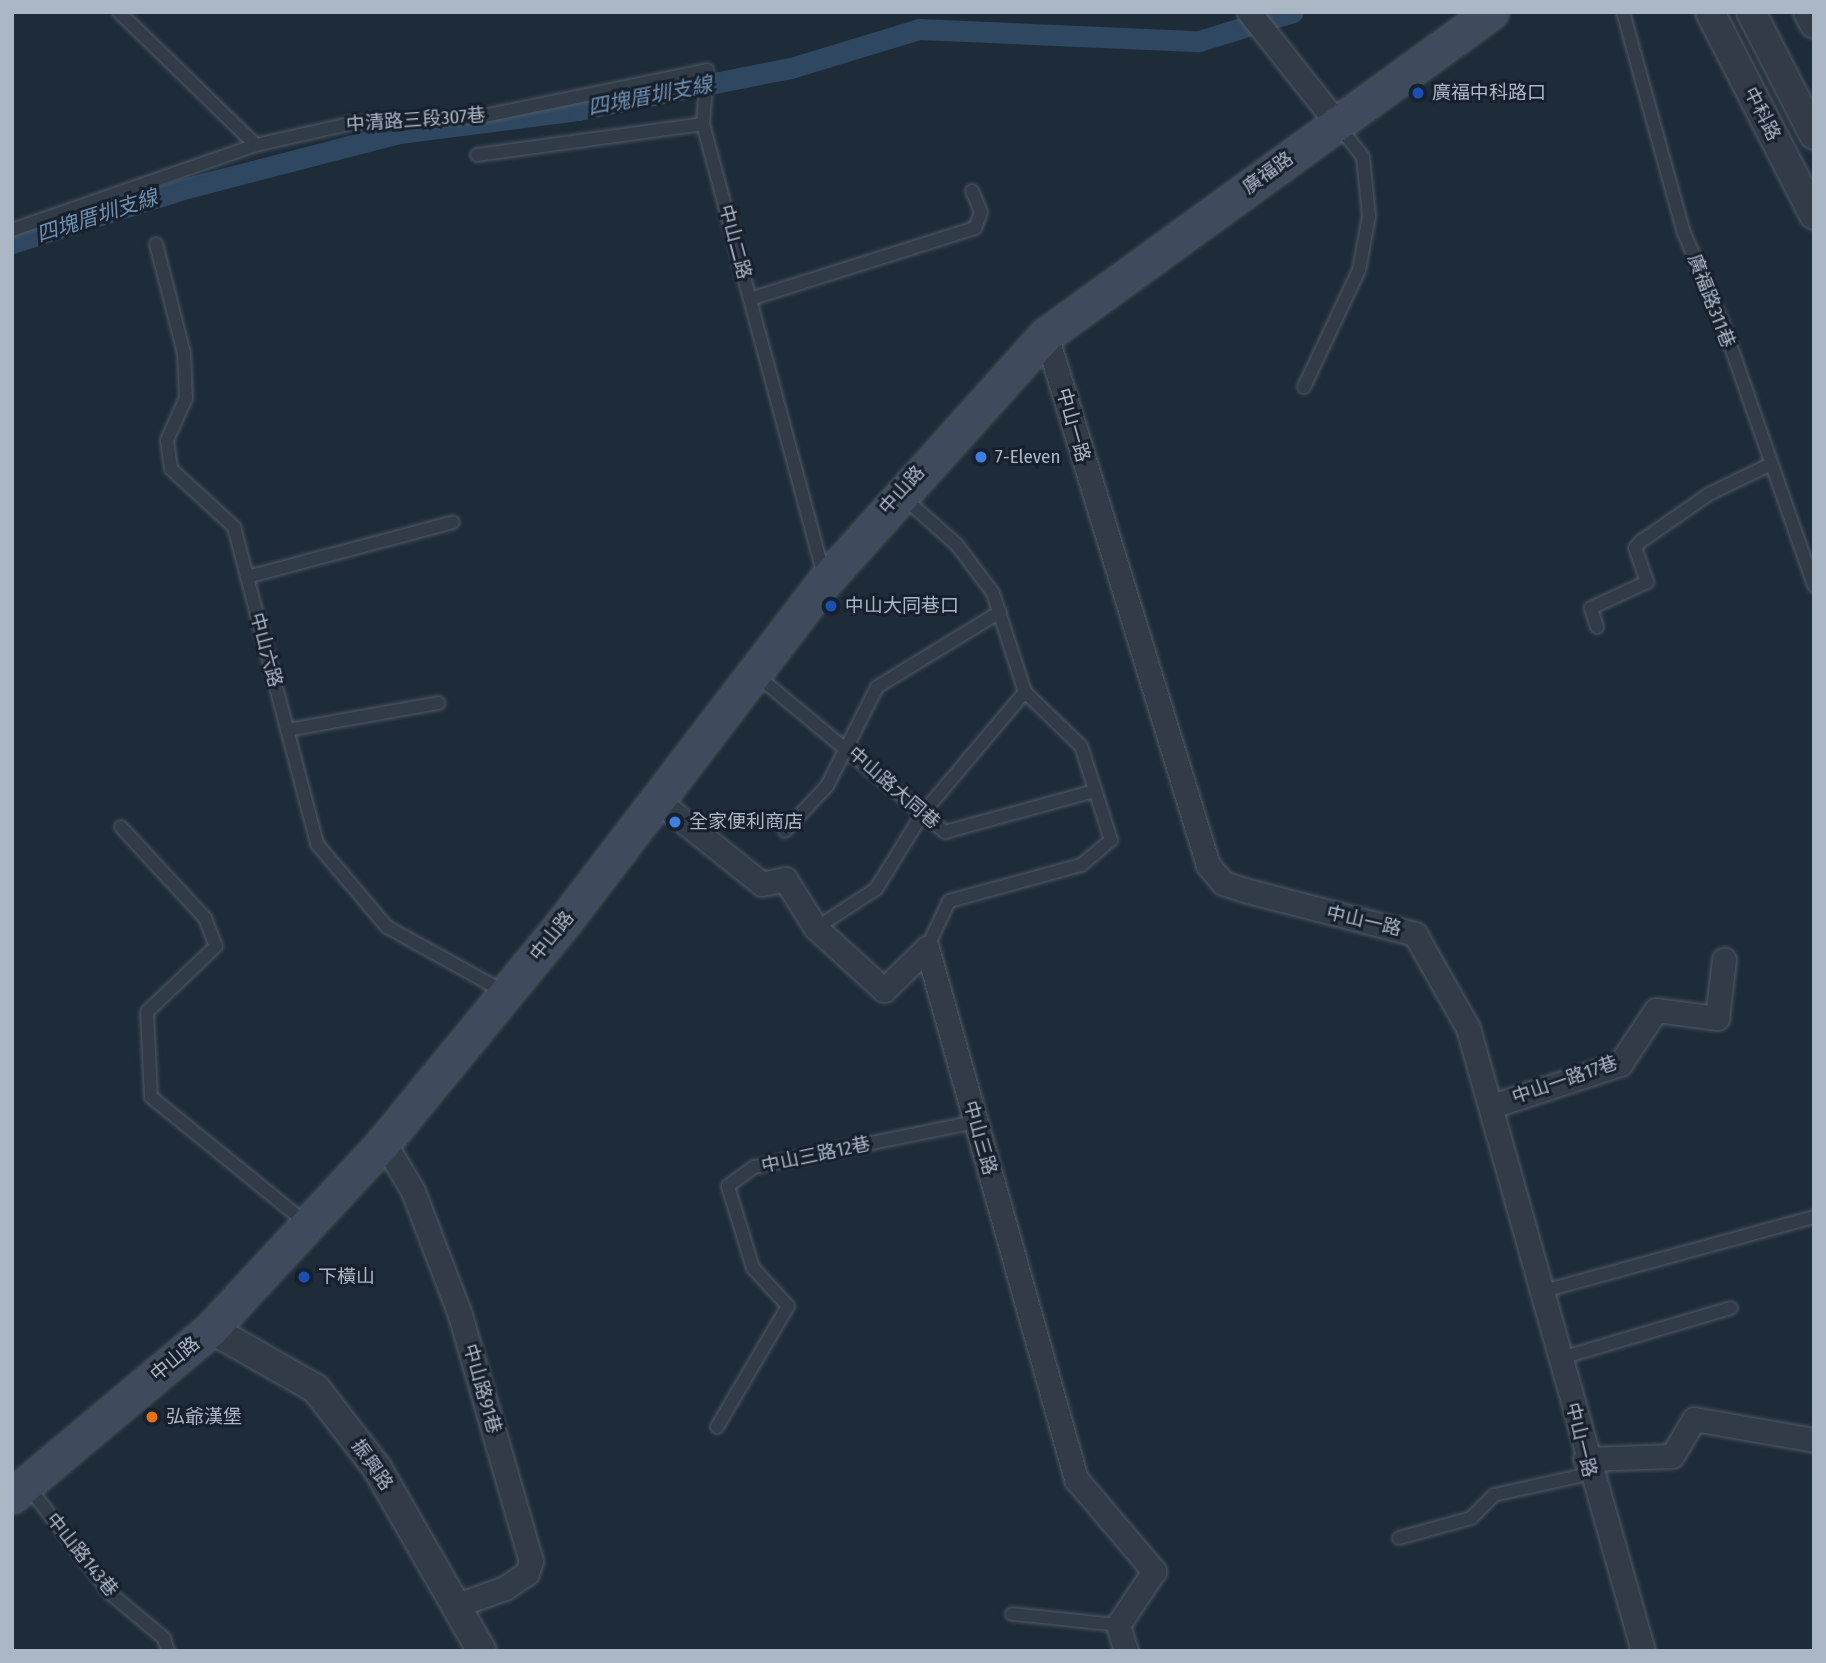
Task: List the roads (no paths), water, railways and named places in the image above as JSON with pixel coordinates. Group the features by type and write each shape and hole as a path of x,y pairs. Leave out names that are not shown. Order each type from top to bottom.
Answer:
{"main road":[{"name":"廣福路","path":"1046,335 1492,12"},
{"name":"中山路","path":"19,1490 211,1329 306,1223 384,1142 506,993 825,581 898,492 1046,335"}],"street":[{"path":"1249,12 1290,59 1337,122"},
{"name":"中科路","path":"1710,12 1814,215"},
{"name":"中科路","path":"1751,12 1814,135"},
{"path":"1808,12 1814,23"},
{"name":"中山一路","path":"1046,335 1208,865 1223,883 1415,934 1468,1028 1492,1105 1540,1292 1561,1357 1587,1466 1643,1651"},
{"path":"657,800 762,884 785,879 816,928 884,990 927,948"},
{"name":"中山三路","path":"927,948 1076,1479 1154,1571 1118,1625"},
{"name":"中山一路17巷","path":"1492,1105 1620,1064 1656,1010 1717,1018 1724,959"},
{"name":"中山路91巷","path":"384,1142 413,1191 460,1315 531,1561 527,1573 505,1588 460,1604"},
{"name":"振興路","path":"211,1329 316,1389 377,1468 460,1604 482,1651"},
{"path":"1587,1466 1672,1456 1694,1419 1814,1440"},
{"path":"1118,1625 1126,1651"}],"lane":[{"path":"119,12 256,145"},
{"name":"廣福路311巷","path":"1623,12 1684,233 1723,324 1769,464 1814,586"},
{"name":"中清路三段307巷","path":"12,230 256,145 354,123 479,117 706,70"},
{"name":"中山二路","path":"706,70 703,124 825,581"},
{"path":"1304,387 1359,270 1370,216 1363,157 1337,122"},
{"path":"477,155 703,124"},
{"path":"750,299 975,229 981,212 972,191"},
{"name":"中山六路","path":"156,244 184,353 186,398 167,440 171,469 234,527 317,844 387,927 506,993"},
{"path":"1597,627 1591,608 1647,582 1635,548 1640,542 1709,494 1769,464"},
{"path":"898,492 957,545 993,593 1025,692 1081,746 1111,840 1081,865 949,901 927,948"},
{"path":"247,577 453,522"},
{"path":"1801,552 1814,544"},
{"path":"785,831 827,786 877,687 999,612"},
{"name":"中山路大同巷","path":"754,673 845,746 945,832 1095,791"},
{"path":"816,928 876,889 923,813 1025,692"},
{"path":"287,730 439,703"},
{"path":"121,827 205,918 216,946 147,1012 151,1097 306,1223"},
{"name":"中山三路12巷","path":"718,1427 788,1306 753,1268 728,1185 754,1167 975,1122"},
{"path":"1540,1292 1814,1217"},
{"path":"1561,1357 1731,1308"},
{"path":"1399,1538 1471,1518 1494,1495 1587,1466"},
{"name":"中山路143巷","path":"19,1490 111,1594 164,1638 169,1651"},
{"path":"1012,1614 1118,1625"}],"waterway":[{"name":"四塊厝圳支線","path":"12,243 183,189 399,133 578,110 791,68 919,29 1199,41 1293,12"}],"place":[{"name":"廣福中科路口","path":"1418,93"},
{"name":"7-Eleven","path":"981,457"},
{"name":"中山大同巷口","path":"831,606"},
{"name":"全家便利商店","path":"675,822"},
{"name":"下橫山","path":"304,1277"},
{"name":"弘爺漢堡","path":"152,1417"}]}
